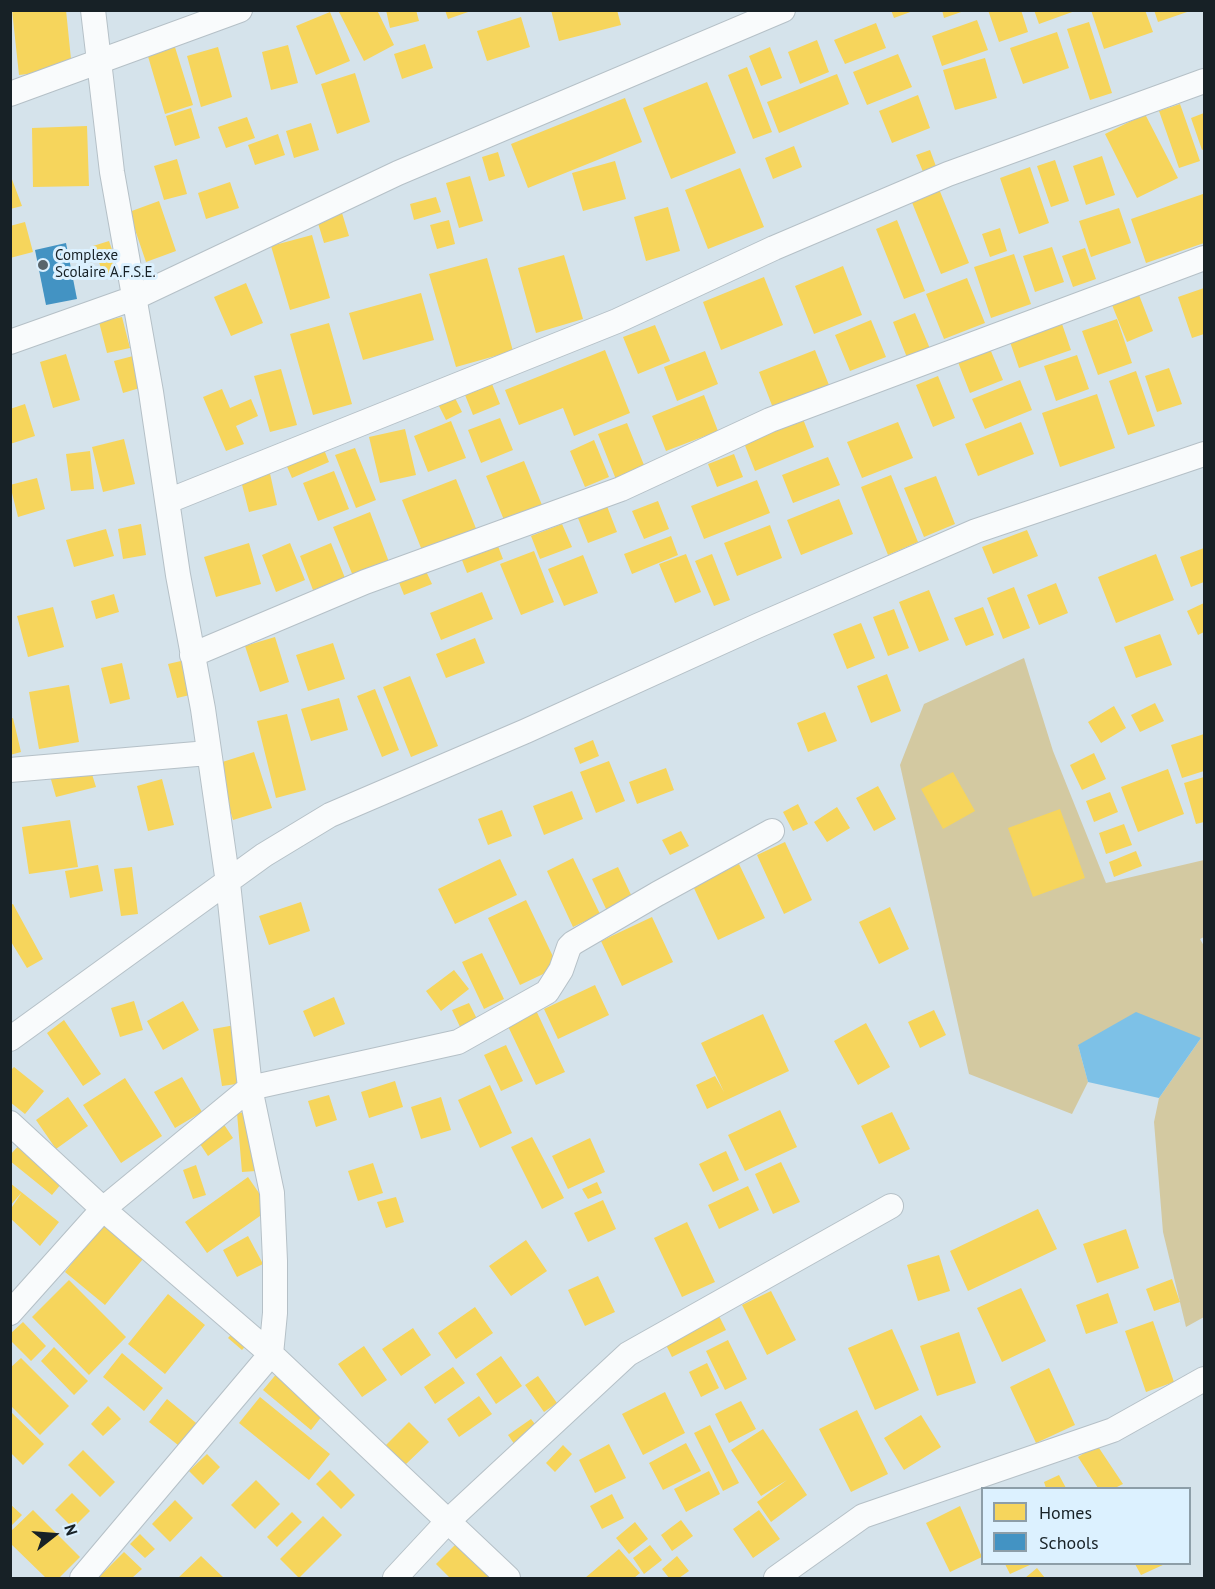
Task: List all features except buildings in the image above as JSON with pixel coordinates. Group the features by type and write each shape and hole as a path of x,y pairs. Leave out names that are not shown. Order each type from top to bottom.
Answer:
{"street":[{"path":"82,1578 271,1354 276,1313 272,1193 250,1088 228,883 202,709 112,172 93,10"},
{"path":"10,94 240,10"},
{"path":"10,342 134,298 398,172 783,10"},
{"path":"168,501 617,321 774,248 948,174 1204,81"},
{"path":"192,655 365,582 621,489 770,420 1204,258"},
{"path":"10,1039 264,855 330,815 526,731 757,626 976,531 1204,454"},
{"path":"10,770 207,753"},
{"path":"10,1313 103,1209 250,1088 458,1042 547,992 561,970 569,947 573,943 772,831"},
{"path":"10,1123 103,1209 271,1354 508,1578"},
{"path":"395,1578 448,1521 627,1354 891,1206"},
{"path":"776,1578 863,1516 1113,1430 1204,1379"}],"shaded area":[{"path":"1024,658 1053,751 1106,883 1204,860 1204,937 1200,939 1204,946 1204,1317 1186,1327 1163,1232 1154,1122 1159,1098 1201,1038 1078,1045 1088,1082 1072,1114 969,1074 900,765 924,704"}],"water":[{"path":"1136,1012 1201,1038 1159,1098 1088,1082 1078,1045"}],"place":[{"name":"Complexe Scolaire A.F.S.E.","path":"43,265"}]}
